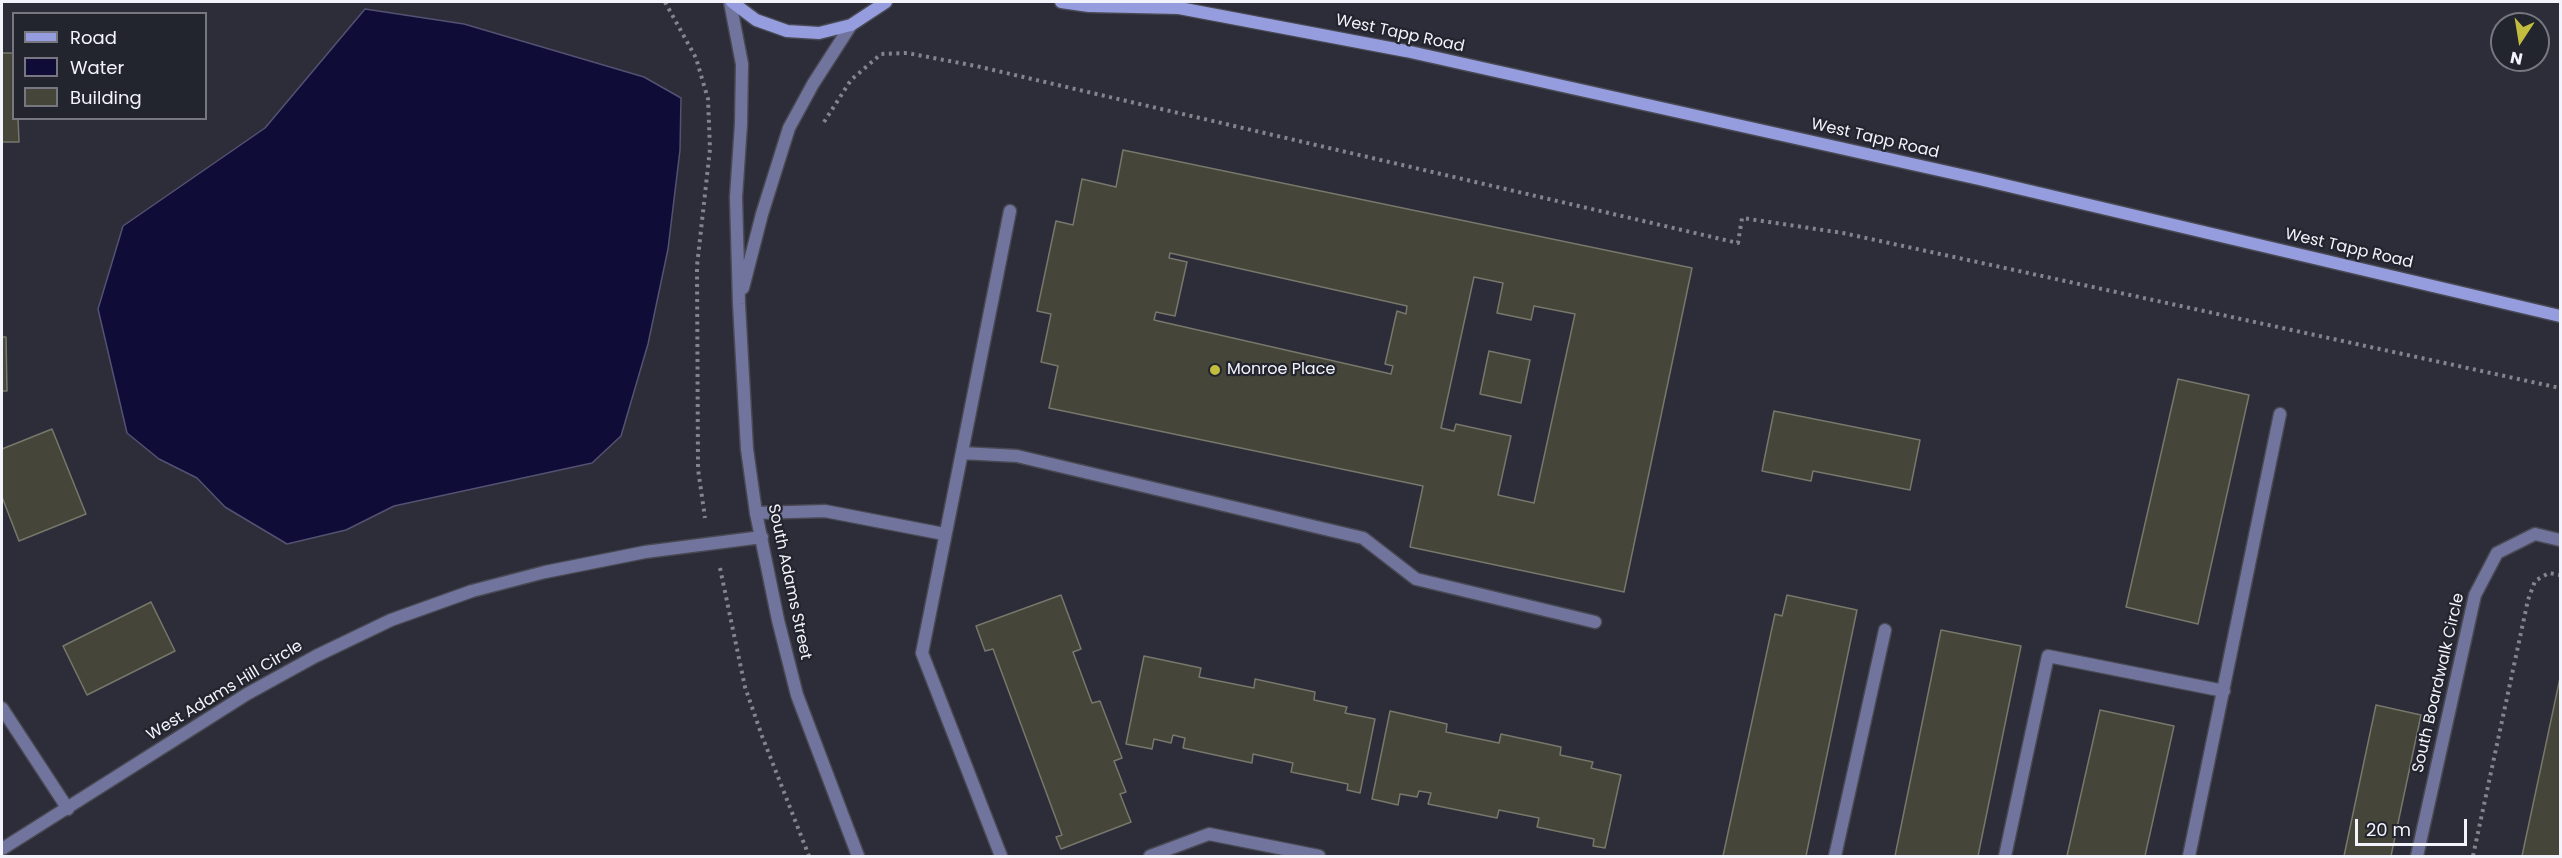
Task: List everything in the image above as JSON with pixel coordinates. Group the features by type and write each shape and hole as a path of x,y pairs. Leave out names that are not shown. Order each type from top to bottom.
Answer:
{"main road":[{"path":"731,2 756,20 787,31 819,33 851,25 886,2"},
{"name":"West Tapp Road","path":"1060,2 1089,6 1179,8 1406,51 1810,141 2560,316"},
{"name":"West Tapp Road","path":"1163,2 1179,8"}],"street":[{"name":"South Adams Street","path":"731,2 742,64 736,197 738,304 747,449 756,513 778,620 797,695 858,856"},
{"name":"South Adams Street","path":"738,304 762,214 789,128 813,84 851,25"},
{"path":"1000,856 922,653 1010,211"},
{"path":"2189,856 2280,414"},
{"path":"962,453 1017,456 1363,538 1416,579 1595,622"},
{"path":"756,513 825,511 944,534"},
{"name":"South Boardwalk Circle","path":"2417,856 2475,595 2497,553 2535,534 2560,540"},
{"name":"West Adams Hill Circle","path":"2,849 246,694 316,656 392,620 472,591 545,572 645,552 762,537"},
{"path":"1835,856 1884,630"},
{"path":"2005,856 2048,656 2224,691"},
{"path":"2,708 68,809"},
{"path":"1150,856 1209,834 1319,856"}],"path":[{"path":"665,2 696,58 708,99 710,149 697,266 698,470 703,510"},
{"path":"822,126 850,80 881,54 907,53 976,66 1738,243 1742,218 1843,233 2560,388"},
{"path":"2472,856 2531,591 2535,581 2549,573 2560,575"},
{"path":"722,576 745,687 809,856"}],"water":[{"path":"365,9 464,24 644,77 681,98 680,150 668,249 648,344 621,436 592,463 394,506 346,530 287,544 225,507 197,478 159,459 127,433 98,309 123,226 265,128"}],"building":[{"path":"2,53 12,53 12,120 18,120 19,142 2,142"},
{"name":"Monroe Place","path":"1123,150 1692,268 1624,592 1410,547 1423,486 1049,408 1058,366 1041,362 1051,314 1037,311 1056,221 1073,225 1082,179 1116,187","holes":["1170,253 1407,306 1406,314 1397,311 1385,364 1393,366 1391,374 1154,320 1156,312 1175,316 1187,262 1169,258","1474,277 1503,283 1497,313 1531,320 1534,306 1575,314 1534,503 1498,495 1511,436 1456,424 1454,431 1441,428"]},
{"path":"2,337 6,337 7,391 2,391"},
{"path":"1489,351 1530,360 1521,403 1480,394"},
{"path":"2178,379 2249,395 2198,624 2126,607"},
{"path":"1774,411 1920,440 1910,490 1813,471 1811,481 1762,471"},
{"path":"52,429 86,514 19,541 2,497 2,449"},
{"path":"1061,595 1081,649 1073,652 1092,703 1100,701 1122,758 1114,761 1126,792 1120,794 1131,822 1061,849 1056,837 1062,835 993,649 985,651 976,626"},
{"path":"1787,595 1857,610 1806,856 1723,856 1775,614 1782,616"},
{"path":"151,602 175,651 87,695 63,646"},
{"path":"1941,630 2021,646 1978,856 1895,856"},
{"path":"1144,656 1201,668 1199,677 1254,688 1255,679 1315,692 1314,700 1347,707 1345,713 1375,719 1360,793 1347,790 1348,784 1291,772 1293,763 1253,754 1252,763 1183,748 1185,738 1173,735 1171,743 1154,739 1152,749 1126,744"},
{"path":"2560,678 2560,856 2522,856"},
{"path":"2376,705 2421,715 2391,856 2344,856"},
{"path":"2100,710 2174,726 2145,856 2067,856"},
{"path":"1390,711 1447,724 1446,732 1499,743 1501,734 1561,747 1560,755 1593,762 1591,768 1621,775 1605,848 1593,846 1594,839 1537,827 1539,818 1499,810 1497,818 1428,804 1431,793 1419,791 1417,797 1400,794 1398,805 1372,799"}],"place":[{"name":"Monroe Place","path":"1215,370"}]}
